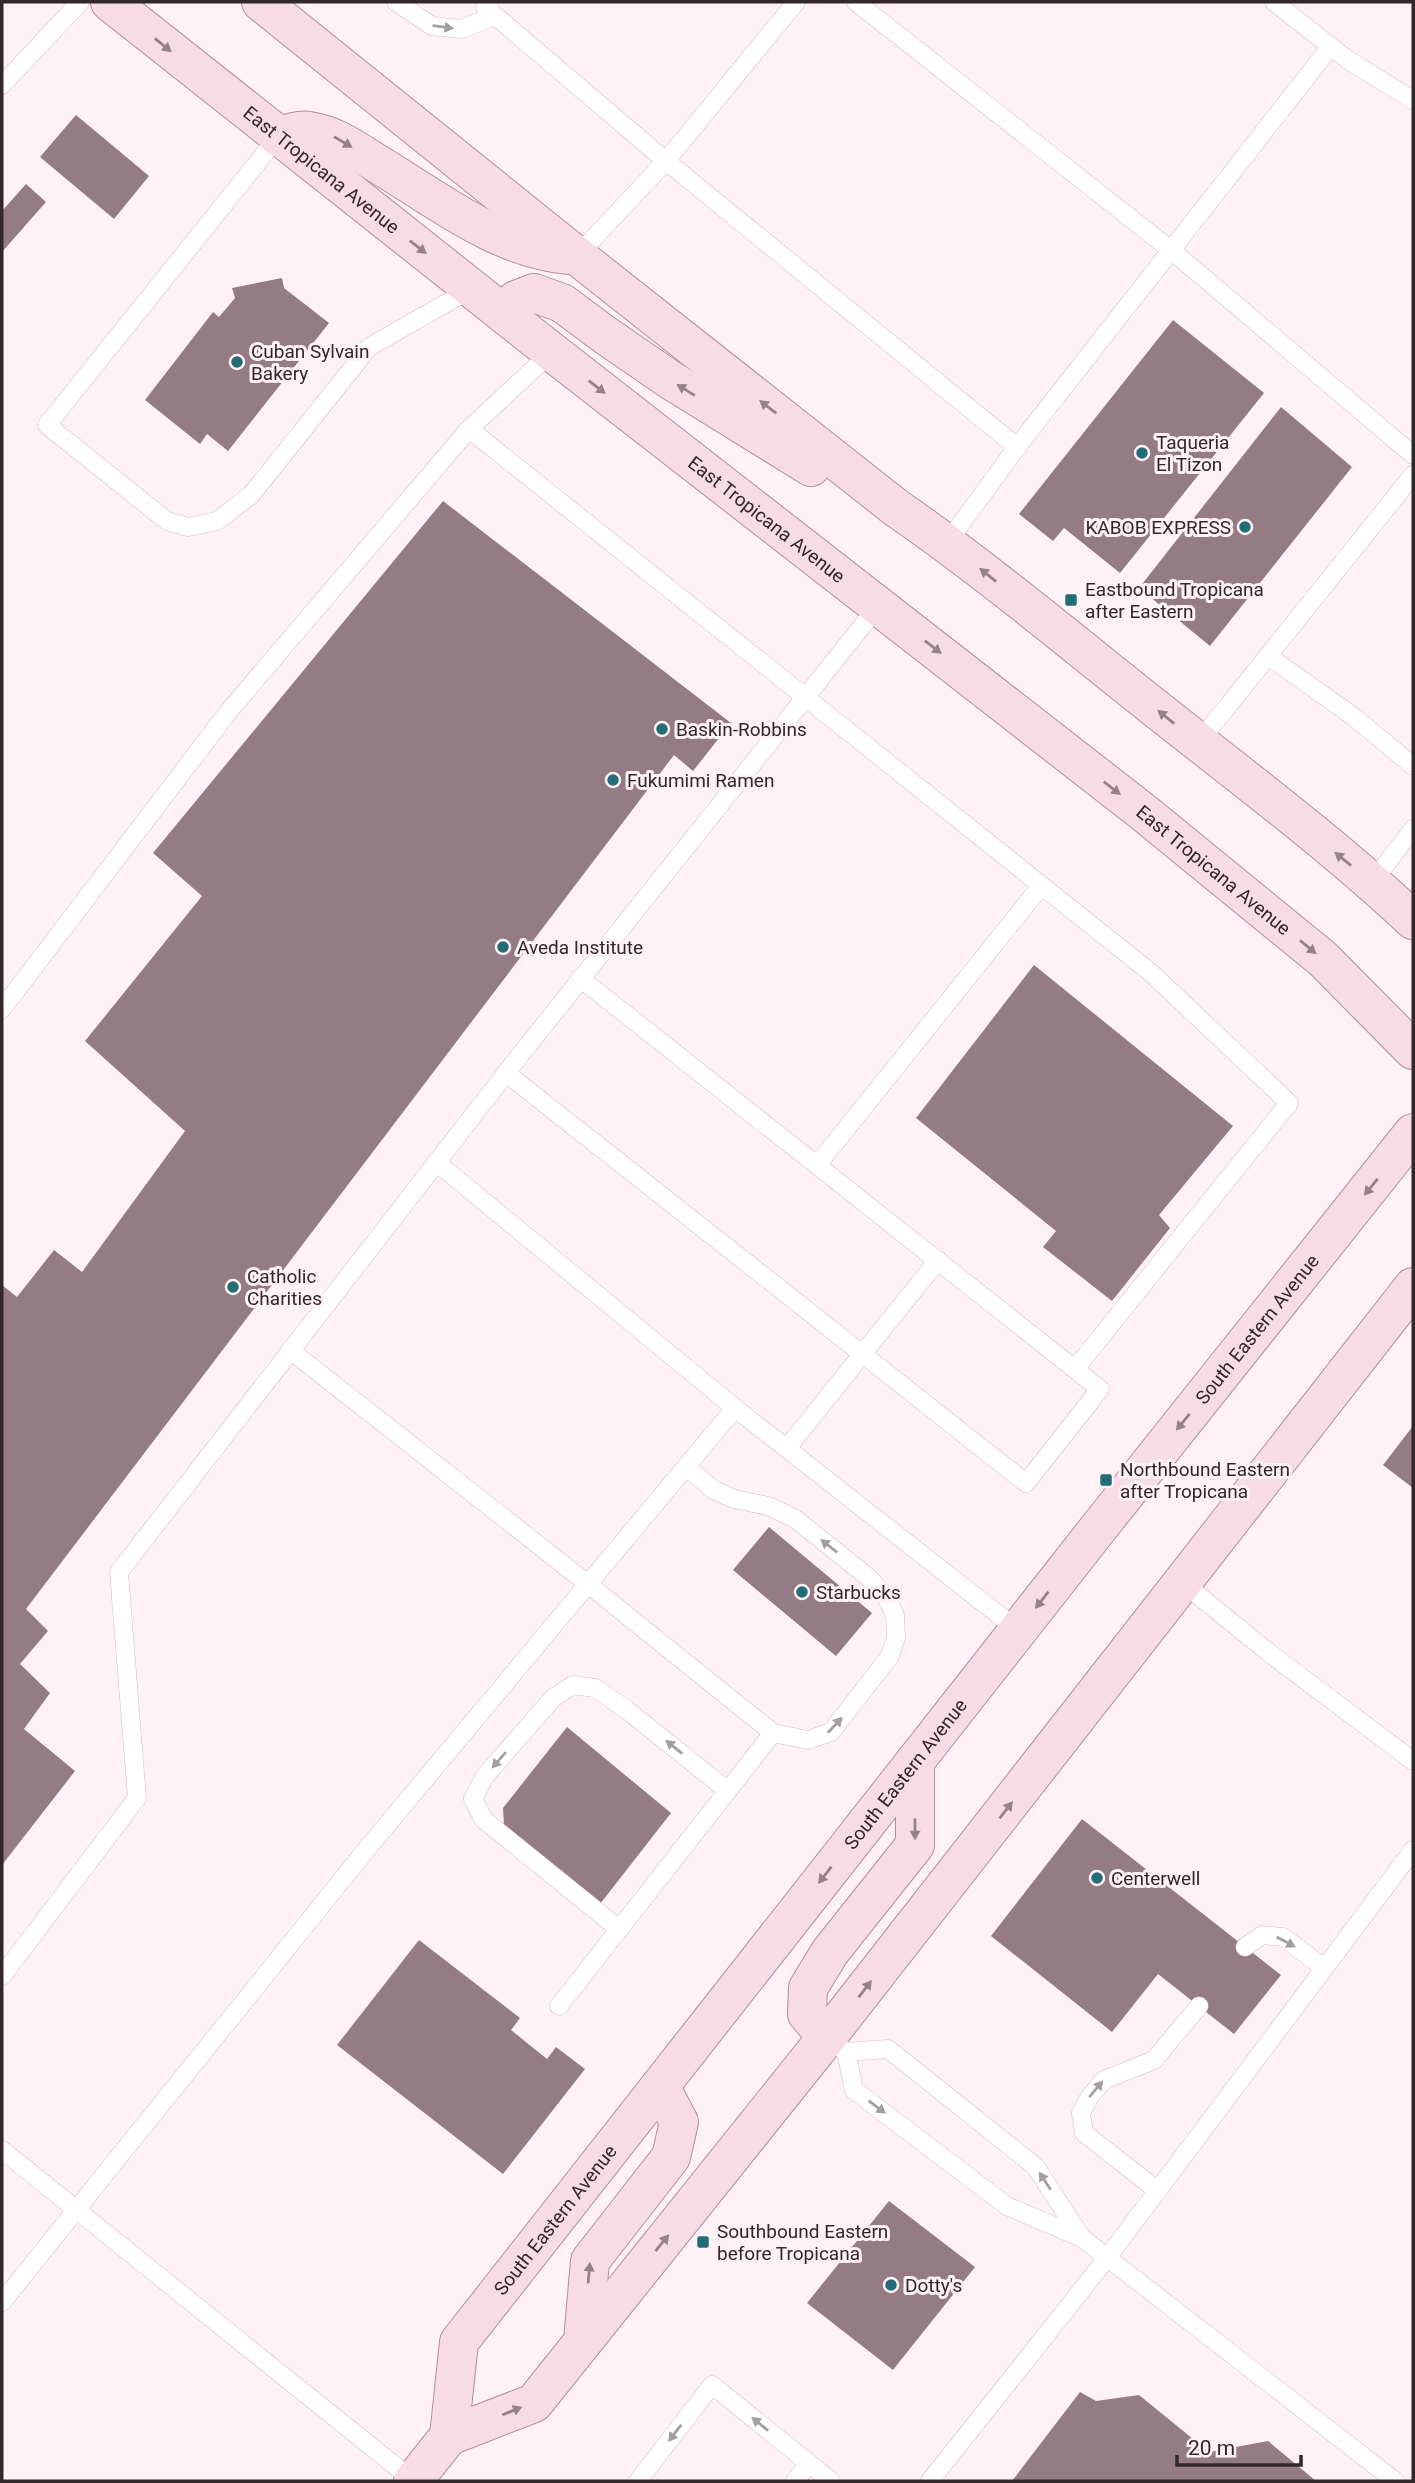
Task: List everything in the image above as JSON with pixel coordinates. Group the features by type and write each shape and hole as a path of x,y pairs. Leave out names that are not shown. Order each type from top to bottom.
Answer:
{"main road":[{"name":"East Tropicana Avenue","path":"110,2 471,289 1132,803 1312,950 1413,1050"},
{"path":"261,2 577,256 895,507 947,543 1198,743 1372,882 1413,920"},
{"path":"278,137 305,130 333,136 445,206 510,241 546,253 577,256"},
{"path":"506,316 516,300 534,293 562,303 616,343 749,430 826,475 895,507"},
{"name":"South Eastern Avenue","path":"449,2436 459,2342 1018,1630 1413,1133"},
{"path":"414,2481 449,2436 534,2403 583,2341 837,2044 1183,1583 1413,1287"},
{"path":"837,2044 807,2014 808,1988 830,1952 915,1845 915,1761"},
{"path":"583,2341 590,2260 671,2157 679,2122 660,2086"}],"lane":[{"path":"2,85 80,2"},
{"path":"396,2 432,26 461,29 492,9 666,161 1017,447"},
{"path":"577,256 666,161 796,2"},
{"path":"856,2 1171,250 1413,455"},
{"path":"1274,2 1348,60 1413,100"},
{"path":"947,543 1017,447 1331,46"},
{"path":"278,137 47,425 167,521 188,527 217,521 251,495 369,347 471,289"},
{"path":"2,1009 229,711 469,429 552,352"},
{"path":"469,429 1150,972 1289,1103 1075,1369"},
{"path":"1198,743 1413,475"},
{"path":"2,1976 137,1798 119,1572 580,978 879,605"},
{"path":"1268,656 1354,717 1413,766"},
{"path":"1372,882 1413,830"},
{"path":"817,1165 1041,886"},
{"path":"506,1073 1026,1483 1100,1389 580,978"},
{"path":"436,1162 735,1408 1018,1630"},
{"path":"787,1448 937,1260"},
{"path":"290,1350 773,1733 808,1740 831,1732 890,1656 896,1638 895,1615 886,1597 869,1578 794,1518 768,1506 734,1499 714,1490 686,1467"},
{"path":"2,2302 366,1850 735,1408"},
{"path":"1183,1583 1272,1655 1413,1762"},
{"path":"619,1929 484,1819 474,1799 485,1776 553,1698 573,1685 595,1688 627,1710 727,1790"},
{"path":"559,2006 773,1733"},
{"path":"930,2481 1107,2258 1413,1850"},
{"path":"1245,1947 1262,1935 1283,1937 1324,1968"},
{"path":"1158,2190 1084,2133 1081,2113 1104,2080 1154,2060 1199,2006"},
{"path":"1082,2238 1035,2166 920,2074 888,2049 837,2044 854,2090 1007,2206 1082,2238 1395,2481"},
{"path":"2,2150 414,2481"},
{"path":"638,2481 712,2385 831,2481"},
{"path":"795,2481 809,2463"}],"building":[{"path":"76,115 149,176 114,219 40,157"},
{"path":"26,184 46,202 2,252 2,211"},
{"name":"Cuban Sylvain Bakery","path":"282,278 284,288 329,323 228,451 207,434 200,444 145,400 213,312 219,317 235,298 232,288"},
{"name":"Taqueria El Tizon","path":"1173,320 1264,393 1120,573 1064,528 1053,541 1019,514"},
{"name":"KABOB EXPRESS","path":"1281,407 1352,467 1210,646 1139,588"},
{"path":"443,501 731,723 693,771 674,755 26,1609 48,1631 20,1664 50,1693 24,1729 75,1771 2,1865 2,1285 17,1297 54,1250 82,1272 185,1131 85,1041 202,896 153,853"},
{"path":"1034,965 1233,1126 1159,1215 1170,1228 1112,1301 1043,1247 1056,1231 916,1118"},
{"path":"1413,1426 1413,1488 1383,1465"},
{"name":"Starbucks","path":"769,1527 872,1613 836,1656 733,1570"},
{"path":"567,1727 671,1813 600,1904 504,1826 503,1808"},
{"name":"Centerwell","path":"1082,1819 1281,1975 1234,2034 1158,1974 1112,2032 991,1936"},
{"path":"419,1940 520,2018 511,2030 547,2059 556,2047 585,2069 503,2174 337,2045"},
{"name":"Dotty's","path":"889,2201 975,2267 893,2370 807,2303"},
{"path":"1080,2392 1096,2401 1139,2395 1209,2452 1268,2441 1316,2481 1012,2481"}],"place":[{"name":"Cuban Sylvain Bakery","path":"237,362"},
{"name":"Taqueria El Tizon","path":"1142,453"},
{"name":"KABOB EXPRESS","path":"1245,527"},
{"name":"Eastbound Tropicana after Eastern","path":"1071,600"},
{"name":"Baskin-Robbins","path":"662,729"},
{"name":"Fukumimi Ramen","path":"613,780"},
{"name":"Aveda Institute","path":"503,947"},
{"name":"Catholic Charities","path":"233,1287"},
{"name":"Northbound Eastern after Tropicana","path":"1106,1480"},
{"name":"Starbucks","path":"802,1592"},
{"name":"Centerwell","path":"1097,1878"},
{"name":"Southbound Eastern before Tropicana","path":"703,2242"},
{"name":"Dotty's","path":"891,2285"}]}
